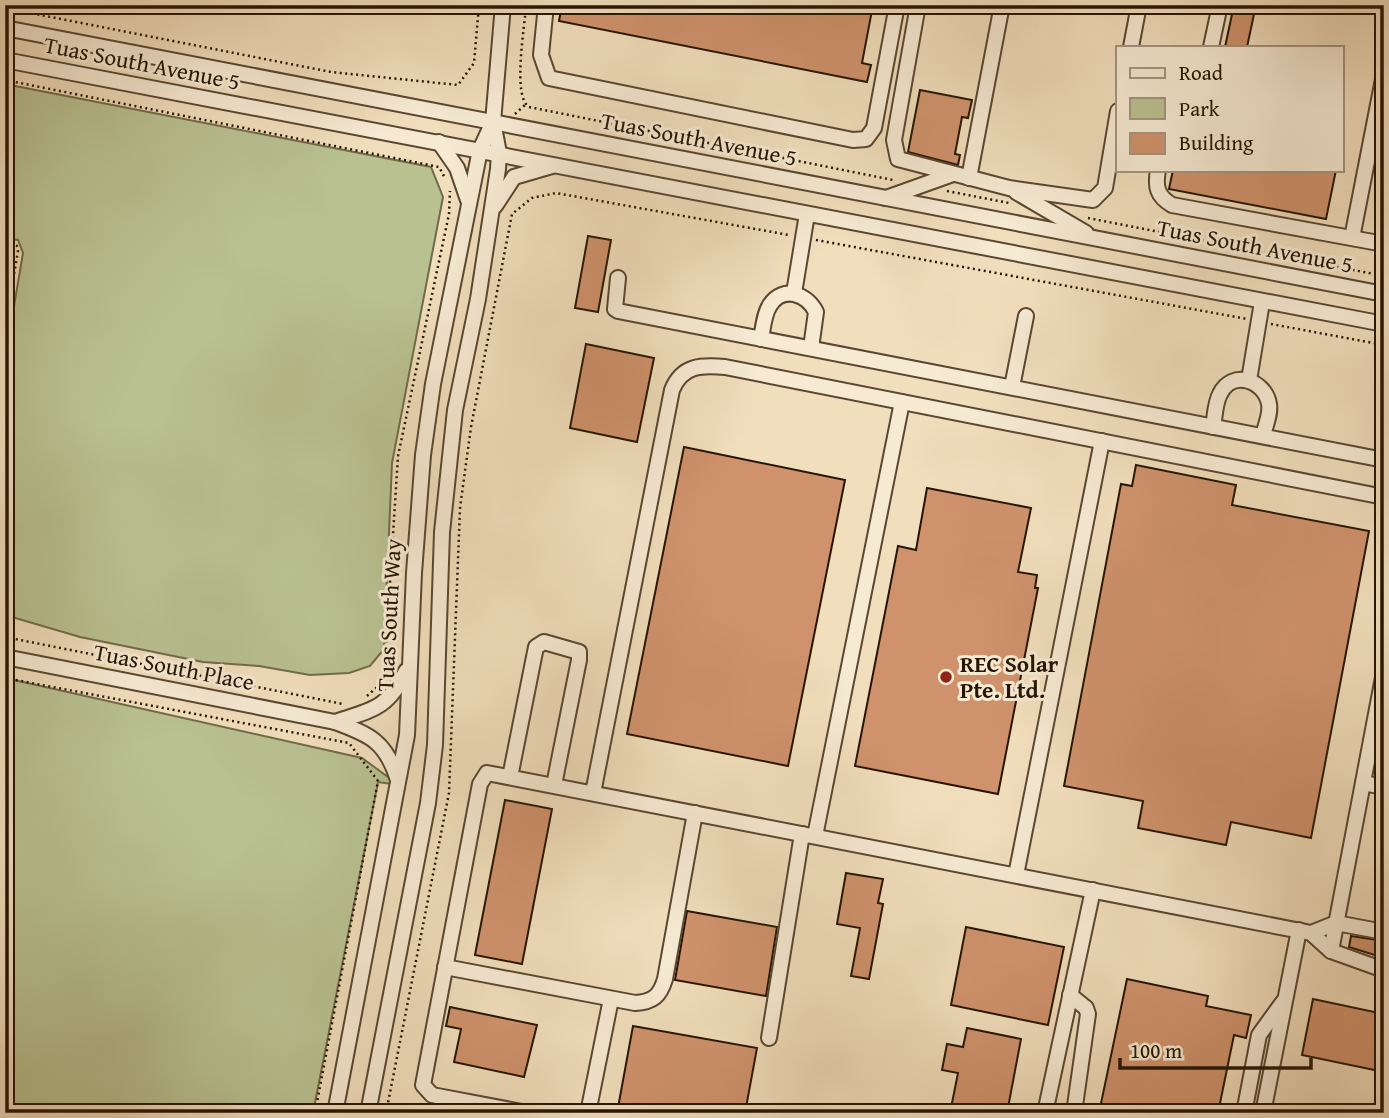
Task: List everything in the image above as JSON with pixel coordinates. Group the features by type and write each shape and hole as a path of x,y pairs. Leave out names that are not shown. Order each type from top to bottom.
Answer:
{"street":[{"name":"Tuas South Way","path":"368,1113 428,803 435,745 442,532 455,410 478,299 499,153 493,122 503,5"},
{"path":"546,5 541,55 549,78 853,140 866,139 874,128 897,5"},
{"path":"918,5 894,140 894,152 898,159 1009,188 1084,201 1098,197 1105,188 1116,123"},
{"path":"969,178 1003,5"},
{"path":"1131,46 1139,5"},
{"path":"1211,46 1220,5"},
{"name":"Tuas South Avenue 5","path":"5,28 1384,294"},
{"name":"Tuas South Avenue 5","path":"5,60 1384,324"},
{"path":"1352,238 1384,74"},
{"name":"Tuas South Way","path":"335,1113 407,735 423,455 480,150 493,122"},
{"path":"439,142 457,168 470,205"},
{"path":"491,214 514,177 556,165"},
{"path":"1158,172 1156,188 1163,199 1172,205 1384,244"},
{"path":"885,198 953,174"},
{"path":"1009,188 1095,238"},
{"path":"794,293 807,214"},
{"path":"618,278 615,309 618,311 1384,460"},
{"path":"761,339 769,305 779,296 794,293 808,299 816,312 811,348"},
{"path":"1249,380 1262,302"},
{"path":"1012,387 1026,316"},
{"path":"593,793 676,380 695,367 715,366 1384,497"},
{"path":"1213,426 1219,396 1224,388 1240,380 1249,380 1265,391 1269,401 1263,436"},
{"path":"769,1038 809,835 902,402"},
{"path":"1016,875 1102,441"},
{"path":"510,777 536,647 544,642 558,644 579,652 579,660 554,785"},
{"name":"Tuas South Place","path":"5,657 335,722 379,743 391,759 399,785"},
{"name":"Tuas South Place","path":"335,722 381,707 397,691 409,666"},
{"path":"1331,951 1384,672"},
{"path":"527,1113 432,1095 424,1089 482,778 487,773 1305,932 1331,951 1384,970"},
{"path":"1363,783 1384,787"},
{"path":"445,967 611,999 635,1003 650,1002 662,988 695,813"},
{"path":"1045,1113 1093,890"},
{"path":"1305,932 1336,923 1384,932"},
{"path":"1263,1113 1286,998 1305,932"},
{"path":"1070,995 1086,1008 1088,1014 1074,1113"},
{"path":"1244,1113 1259,1035 1286,998"},
{"path":"587,1113 611,999"}],"path":[{"path":"5,8 331,72 458,85 474,63 479,5"},
{"path":"525,105 520,87 526,5"},
{"path":"5,80 439,167 449,183 451,199 398,456 384,677 383,682 362,699"},
{"path":"515,114 525,105"},
{"path":"525,105 543,112 894,180"},
{"path":"920,186 1011,203"},
{"path":"386,1113 449,793 461,494 471,427 512,214 532,198 556,193 638,205 1384,345"},
{"path":"1086,218 1384,276"},
{"path":"5,244 17,246 18,251 5,328"},
{"path":"5,637 348,705"},
{"path":"5,678 349,743 375,774 378,781 360,884 315,1113"}],"green space":[{"path":"5,84 431,167 443,197 392,463 384,649 370,666 349,673 310,675 259,666 203,662 80,637 5,615 5,359 23,253 18,240 5,238"},
{"path":"5,678 362,758 399,785 378,782 313,1113 5,1113"}],"building":[{"path":"562,5 873,5 862,63 871,65 867,82 559,21"},
{"path":"1234,5 1256,5 1247,46 1225,46"},
{"path":"920,90 972,100 968,118 962,117 955,154 960,155 958,165 908,152"},
{"path":"1173,172 1336,172 1326,219 1169,189"},
{"path":"588,236 611,240 598,312 575,308"},
{"path":"586,344 654,358 637,442 570,428"},
{"path":"684,447 845,480 788,766 627,734"},
{"path":"1136,465 1236,485 1232,505 1369,531 1311,838 1231,822 1226,845 1138,828 1143,801 1064,786 1121,484 1132,486"},
{"name":"REC Solar Pte. Ltd.","path":"927,488 1031,508 1018,572 1037,575 1035,588 1038,588 998,794 855,766 898,546 916,550"},
{"path":"505,800 552,809 522,964 475,955"},
{"path":"846,873 883,879 878,903 883,904 869,979 851,976 860,928 837,924"},
{"path":"687,911 777,927 766,996 675,980"},
{"path":"966,927 1064,947 1048,1025 951,1005"},
{"path":"1351,936 1384,941 1384,958 1349,947"},
{"path":"1127,979 1208,996 1206,1006 1251,1015 1246,1038 1234,1035 1218,1113 1099,1113"},
{"path":"1313,999 1384,1014 1384,1072 1302,1055"},
{"path":"450,1007 537,1025 524,1077 454,1062 461,1029 446,1026"},
{"path":"633,1026 757,1048 745,1113 617,1113"},
{"path":"967,1028 1021,1039 1007,1113 950,1113 958,1073 942,1070 947,1044 963,1047"}],"place":[{"name":"REC Solar Pte. Ltd.","path":"946,677"}]}
